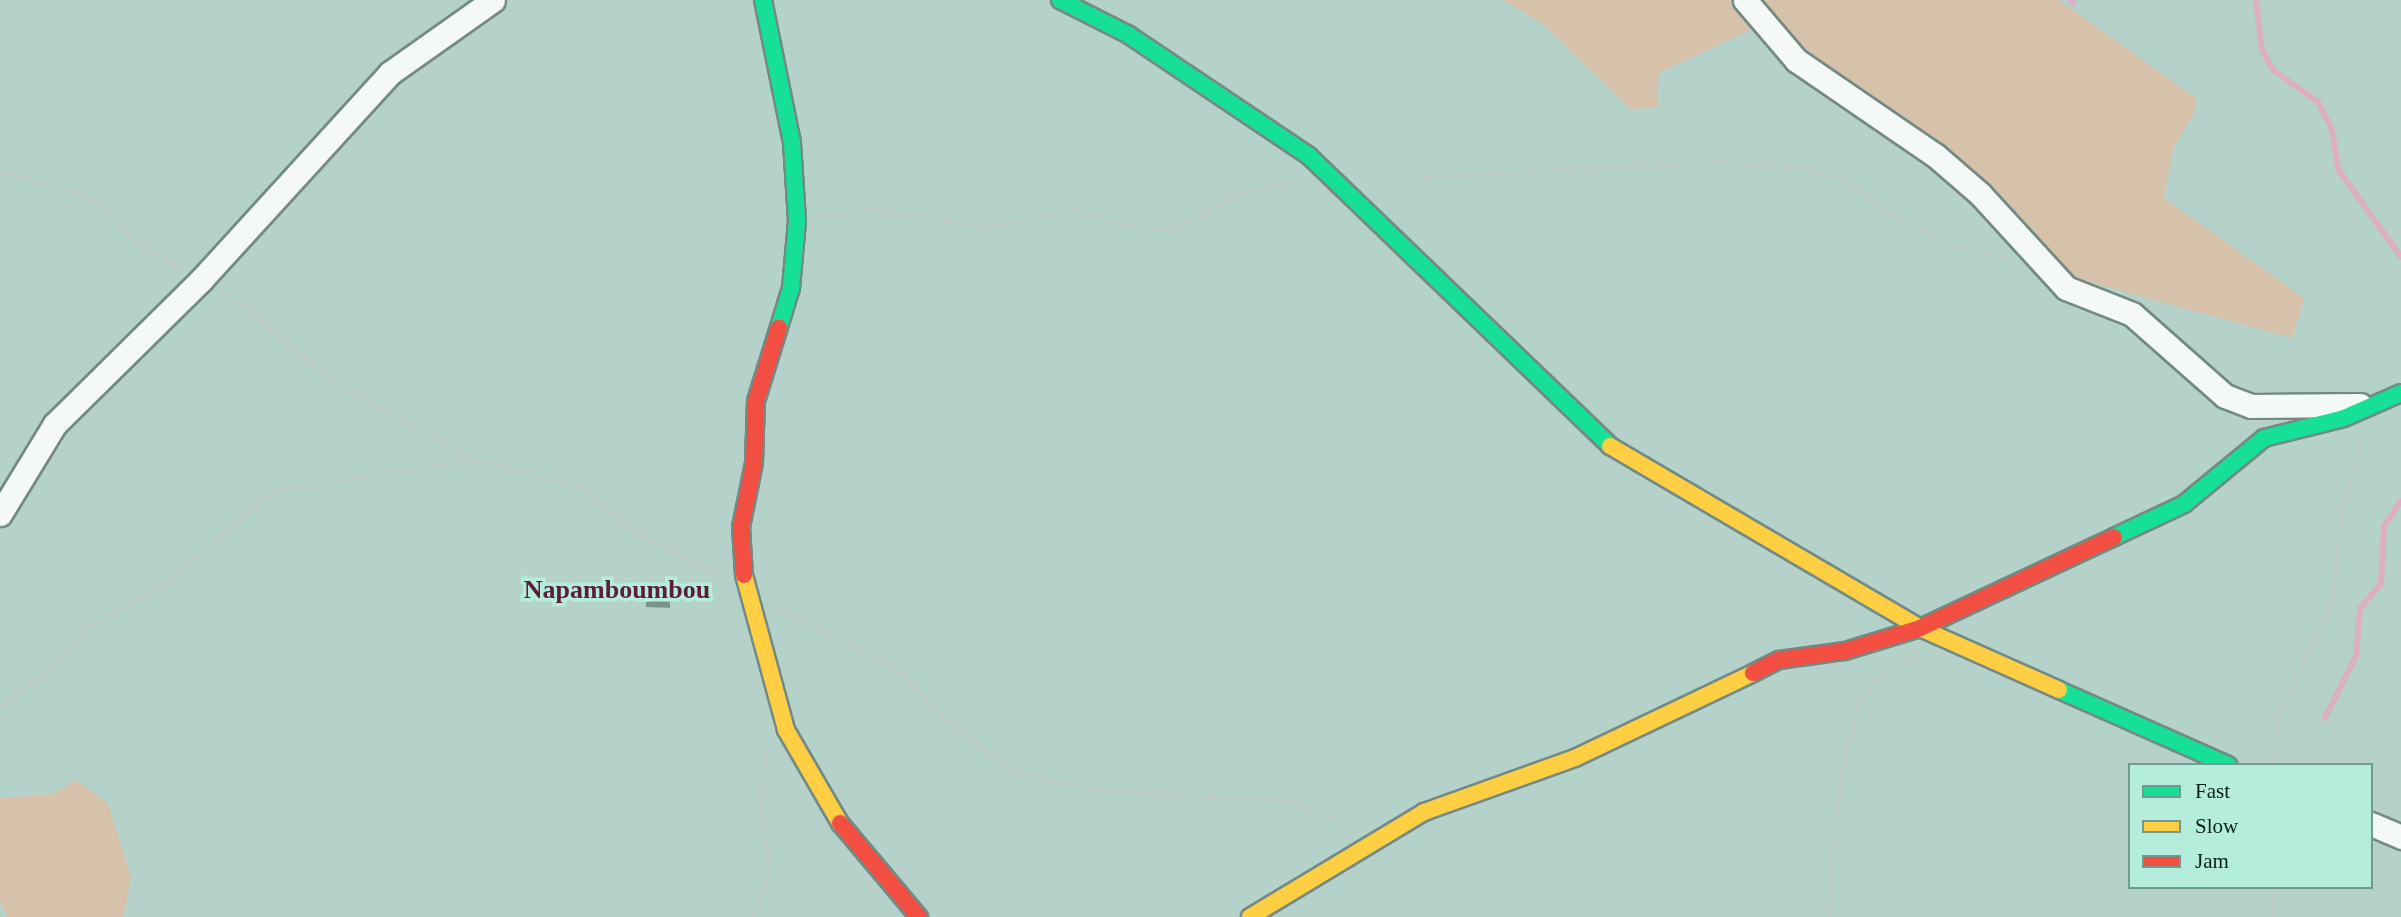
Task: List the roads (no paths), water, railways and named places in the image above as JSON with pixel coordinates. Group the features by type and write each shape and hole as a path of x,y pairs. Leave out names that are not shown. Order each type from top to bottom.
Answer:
{"street":[{"path":"0,514 55,424 201,280 390,73 494,0"},
{"path":"763,0 792,143 797,221 790,288 756,401 754,463 741,527 747,590 786,730 849,838 919,917"},
{"path":"1060,0 1129,35 1309,156 1608,445 1920,628 2224,763"},
{"path":"1745,0 1796,60 1935,155 1980,194 2066,288 2132,314 2225,396 2251,406 2373,405"},
{"path":"1250,917 1424,812 1575,758 1779,660 1845,651 1920,628 2184,504 2264,438 2344,418 2401,393"},
{"path":"2373,825 2401,837"}],"waterway":[{"path":"2256,0 2262,50 2273,70 2318,102 2332,130 2338,169 2401,257"},
{"path":"2325,718 2356,656 2360,608 2381,584 2384,526 2401,501"}],"district":[{"name":"Napamboumbou","path":"617,590"}]}
